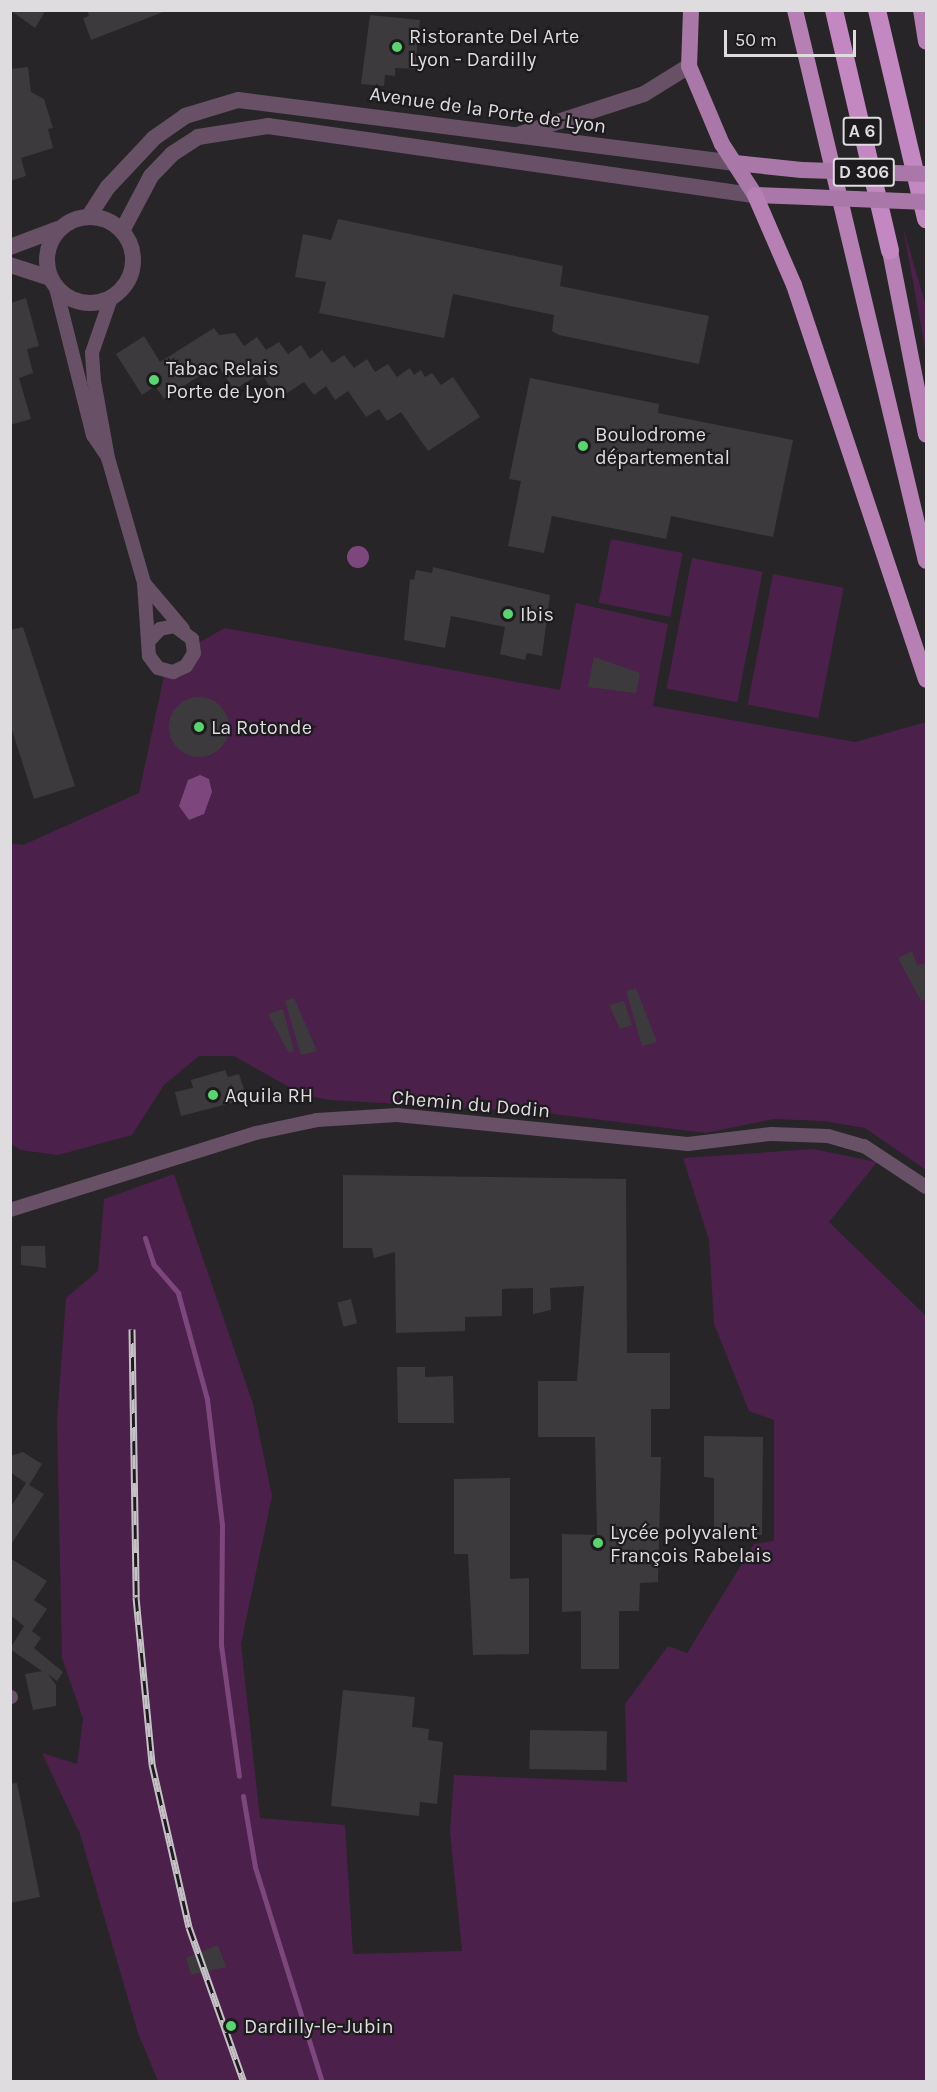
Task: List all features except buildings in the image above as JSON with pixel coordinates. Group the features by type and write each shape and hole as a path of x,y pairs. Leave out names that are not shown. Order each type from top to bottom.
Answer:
{"highway":[{"path":"795,10 927,561"},
{"name":"A 6","path":"834,10 890,251"},
{"name":"A 6","path":"878,10 927,219"},
{"path":"921,10 927,42"},
{"path":"755,195 794,285 927,680"},
{"path":"890,251 927,434"}],"main road":[{"path":"691,10 689,66 705,111 755,195"},
{"name":"Avenue de la Porte de Lyon","path":"735,163 802,170 927,174"},
{"name":"D 306","path":"755,195 927,202"}],"street":[{"path":"517,135 652,91 689,66"},
{"name":"Avenue de la Porte de Lyon","path":"89,216 108,187 154,138 185,116 217,104 272,102 735,163"},
{"path":"144,583 192,639 194,653 180,670 165,671 153,663 144,583 108,458 92,353 111,298 124,286 133,267 122,231 151,176 172,154 198,137 268,126 755,195"},
{"path":"10,248 89,216 122,231"},
{"path":"58,230 46,253 93,435 108,458"},
{"path":"10,265 53,283 82,303 111,298"},
{"path":"149,641 167,626 183,628"},
{"name":"Chemin du Dodin","path":"10,1210 256,1133 317,1120 397,1115 688,1144 771,1134 828,1136 864,1146 927,1187"}],"shaded area":[{"path":"903,227 926,306 926,354"},
{"path":"611,539 683,553 670,617 599,603"},
{"path":"358,546 366,549 369,557 366,565 358,568 350,565 347,557 350,549"},
{"path":"692,558 763,572 737,702 667,689"},
{"path":"773,574 844,588 818,718 748,705"},
{"path":"576,603 668,624 653,706 855,742 926,722 926,1170 865,1128 823,1121 774,1119 706,1133 538,1112 330,1100 303,1095 234,1056 199,1056 164,1085 132,1135 58,1155 20,1150 10,1143 10,843 23,845 139,793 165,671 186,666 194,645 225,628 560,690"},
{"path":"200,775 209,779 212,792 204,814 189,820 179,806 188,780"},
{"path":"813,1149 877,1162 829,1222 926,1316 926,2081 158,2081 138,2033 80,1834 42,1753 77,1764 83,1719 62,1658 57,1421 66,1298 98,1271 104,1199 174,1174 253,1404 272,1496 241,1644 260,1818 345,1825 353,1954 462,1951 450,1832 454,1775 627,1782 625,1704 668,1646 687,1653 754,1544 774,1541 774,1420 749,1411 714,1324 709,1240 683,1158"}],"waterway":[{"path":"145,1238 154,1265 178,1293 207,1399 222,1525 221,1645 239,1776"},
{"path":"243,1796 255,1867 322,2082"}],"railway":[{"path":"132,1329 136,1597 152,1764 189,1927 244,2082"}],"place":[{"name":"Ristorante Del Arte Lyon - Dardilly","path":"397,47"},
{"name":"Tabac Relais Porte de Lyon","path":"154,380"},
{"name":"Boulodrome départemental","path":"583,446"},
{"name":"Ibis","path":"508,614"},
{"name":"La Rotonde","path":"199,727"},
{"name":"Aquila RH","path":"213,1095"},
{"name":"Lycée polyvalent François Rabelais","path":"598,1543"},
{"name":"Dardilly-le-Jubin","path":"231,2026"}]}
